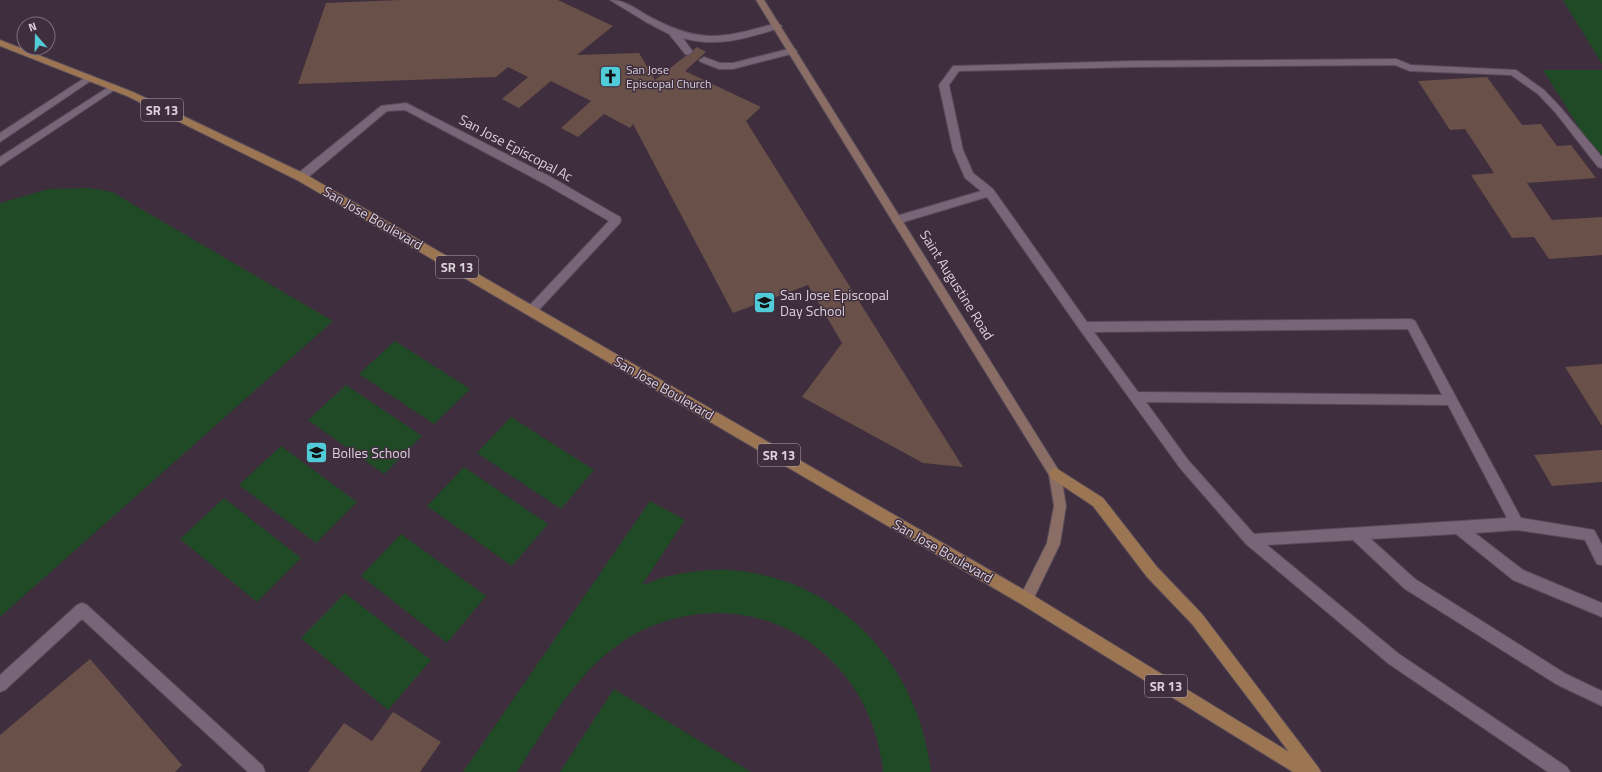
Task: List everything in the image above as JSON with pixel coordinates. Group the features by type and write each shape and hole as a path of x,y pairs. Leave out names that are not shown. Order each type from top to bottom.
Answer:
{"main road":[{"name":"Saint Augustine Road","path":"760,0 1055,474 1060,506 1052,544 1026,599"},
{"name":"San Jose Boulevard","path":"0,42 130,94 301,176 1026,599 1307,772"},
{"path":"1055,474 1098,502 1152,572 1197,619 1313,772"}],"street":[{"path":"614,0 673,32 713,40 741,36 777,26"},
{"path":"673,32 688,52"},
{"path":"704,60 719,66 733,66 759,61 792,51"},
{"path":"1562,772 1394,659 1251,540 1184,464 1084,327 990,192 969,175 958,150 944,85 956,68 1135,64 1396,62 1410,68 1513,72 1541,92 1558,110 1602,164"},
{"path":"0,138 89,78"},
{"path":"0,162 113,87"},
{"name":"San Jose Episcopal Ac","path":"301,176 384,108 406,106 547,180 616,220 532,310"},
{"path":"897,220 990,192"},
{"path":"1084,327 1411,324 1517,524"},
{"path":"1135,397 1452,400"},
{"path":"1251,540 1517,524 1589,534 1602,559"},
{"path":"1458,528 1518,575 1602,610"},
{"path":"1356,534 1410,584 1561,679 1602,699"},
{"path":"0,685 82,610 258,771"}],"green space":[{"path":"1563,0 1602,0 1602,64"},
{"path":"1543,70 1602,70 1602,164"},
{"path":"89,188 112,192 333,321 0,617 0,203 49,189"},
{"path":"395,341 470,389 434,424 359,374"},
{"path":"346,385 422,436 384,474 308,420"},
{"path":"511,417 594,470 561,509 477,453"},
{"path":"281,446 357,502 316,543 239,485"},
{"path":"464,467 548,524 512,566 427,506"},
{"path":"224,498 301,558 257,602 180,539"},
{"path":"650,501 685,520 642,585 680,574 705,570 728,570 768,576 804,589 837,608 866,633 890,663 910,696 923,733 931,772 883,772 876,736 863,703 843,674 819,649 790,631 758,618 723,613 686,616 662,622 625,640 608,653 577,683 564,700 517,772 463,772"},
{"path":"401,534 486,596 447,643 361,576"},
{"path":"345,593 431,660 388,710 301,638"},
{"path":"614,689 751,772 560,772"}],"building":[{"path":"399,0 558,0 613,26 577,55 639,53 655,80 697,47 706,52 685,71 761,107 746,121 963,467 923,463 802,397 842,343 808,285 733,313 633,124 630,128 604,114 578,137 561,128 591,101 551,81 519,108 502,99 528,77 508,67 496,77 298,84 326,3"},
{"path":"1487,77 1522,125 1541,124 1557,146 1571,145 1596,178 1527,183 1552,220 1602,217 1602,255 1549,259 1534,237 1512,238 1471,175 1494,173 1465,129 1450,130 1418,81"},
{"path":"1602,364 1602,426 1565,367"},
{"path":"1602,450 1602,482 1552,486 1534,455"},
{"path":"90,659 182,765 175,772 0,772 0,735"},
{"path":"393,712 441,742 420,772 308,772 344,723 372,741"}],"place":[{"name":"San Jose Episcopal Church","path":"611,77"},
{"name":"San Jose Episcopal Day School","path":"765,303"},
{"name":"Bolles School","path":"316,453"}]}
